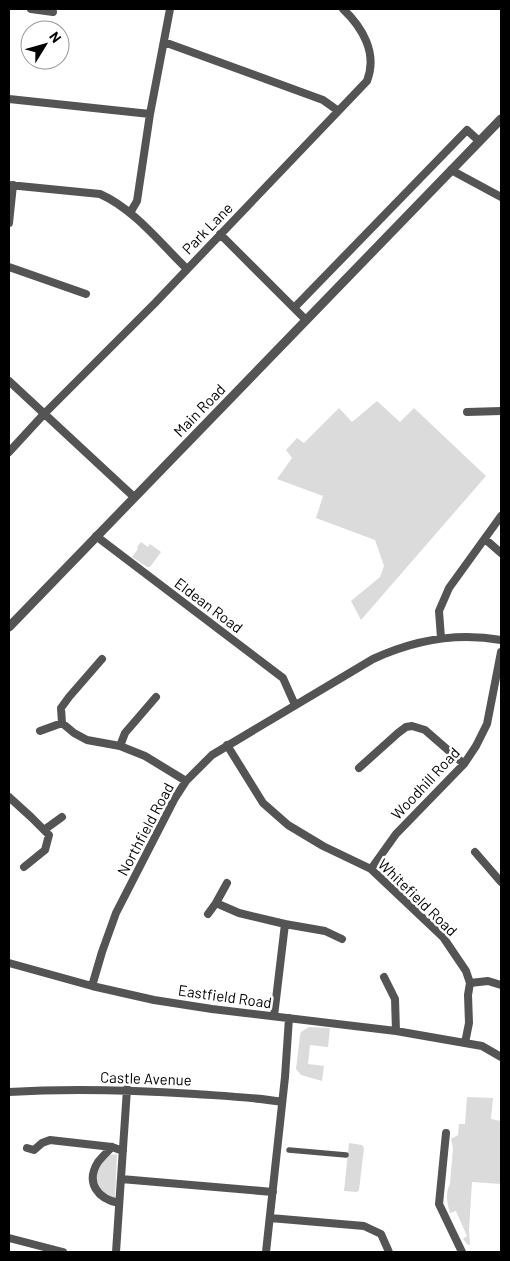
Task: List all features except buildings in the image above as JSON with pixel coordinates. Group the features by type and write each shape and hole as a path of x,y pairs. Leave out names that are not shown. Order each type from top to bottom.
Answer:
{"street":[{"path":"31,9 53,12"},
{"path":"130,213 136,200 170,9"},
{"name":"Park Lane","path":"9,452 367,81 371,64 370,53 362,32 342,9"},
{"path":"164,42 324,100 337,110"},
{"path":"9,99 150,114"},
{"name":"Main Road","path":"9,627 501,119"},
{"path":"294,308 467,130 479,141"},
{"path":"451,170 501,197"},
{"path":"9,223 11,185 100,194 112,199 130,213 187,269"},
{"path":"398,202 409,213"},
{"path":"220,234 306,320"},
{"path":"9,267 86,294"},
{"path":"9,381 134,497"},
{"path":"467,412 501,410"},
{"path":"441,638 439,611 449,588 501,516"},
{"name":"Eldean Road","path":"96,536 282,678 295,704"},
{"path":"485,539 501,553"},
{"name":"Northfield Road","path":"92,986 116,913 175,798 186,781 200,766 227,745 295,704 395,648 441,638 474,636 501,640"},
{"name":"Woodhill Road","path":"371,869 396,834 464,764 476,746 487,724 501,652"},
{"path":"102,659 61,708 62,723 74,733 87,740 120,746 145,756 186,781"},
{"path":"120,746 125,733 156,697"},
{"path":"40,731 62,723"},
{"path":"359,768 398,733 406,727 412,726 425,730 464,764"},
{"name":"Whitefield Road","path":"227,745 264,803 288,825 323,846 371,869 443,937 466,971 470,983 468,995 469,1023 465,1043"},
{"path":"9,797 32,816 49,835 45,850 24,867"},
{"path":"44,830 62,817"},
{"path":"475,852 498,873 501,882"},
{"path":"208,914 226,883"},
{"path":"216,903 239,913 285,924 325,930 342,939"},
{"path":"274,1016 285,924"},
{"name":"Eastfield Road","path":"9,963 92,986 154,1000 212,1009 396,1031 482,1046 501,1057"},
{"path":"384,977 395,1000 396,1031"},
{"path":"470,983 488,981 501,985"},
{"path":"266,1252 289,1018"},
{"path":"116,1252 127,1089"},
{"name":"Castle Avenue","path":"9,1092 127,1089 258,1098 282,1102"},
{"path":"446,1133 440,1204 462,1252"},
{"path":"32,1152 42,1143 50,1140 112,1147 123,1151"},
{"path":"112,1147 99,1160 93,1179 95,1188 106,1200 119,1203"},
{"path":"289,1150 346,1155"},
{"path":"121,1179 273,1192"},
{"path":"270,1218 364,1226 381,1234 389,1252"},
{"path":"9,1238 63,1252"}],"shaded area":[{"path":"377,401 400,422 414,408 486,476 361,620 351,601 380,577 384,566 375,540 316,518 323,496 277,479 292,458 286,450 297,438 304,443 339,408 352,422"},
{"path":"141,542 148,547 150,544 161,552 150,567 132,557"},
{"path":"309,1027 330,1028 328,1047 310,1045 308,1064 324,1066 322,1081 301,1075 296,1069 301,1032"},
{"path":"467,1097 493,1098 491,1119 501,1121 501,1184 472,1182 470,1245 463,1239 467,1236 456,1211 450,1213 447,1198 453,1148 451,1139 458,1135 459,1124 465,1124"},
{"path":"349,1143 362,1145 364,1148 359,1190 357,1192 344,1191"},
{"path":"117,1154 115,1199 103,1194 99,1190 96,1179 101,1162 109,1155"}]}
